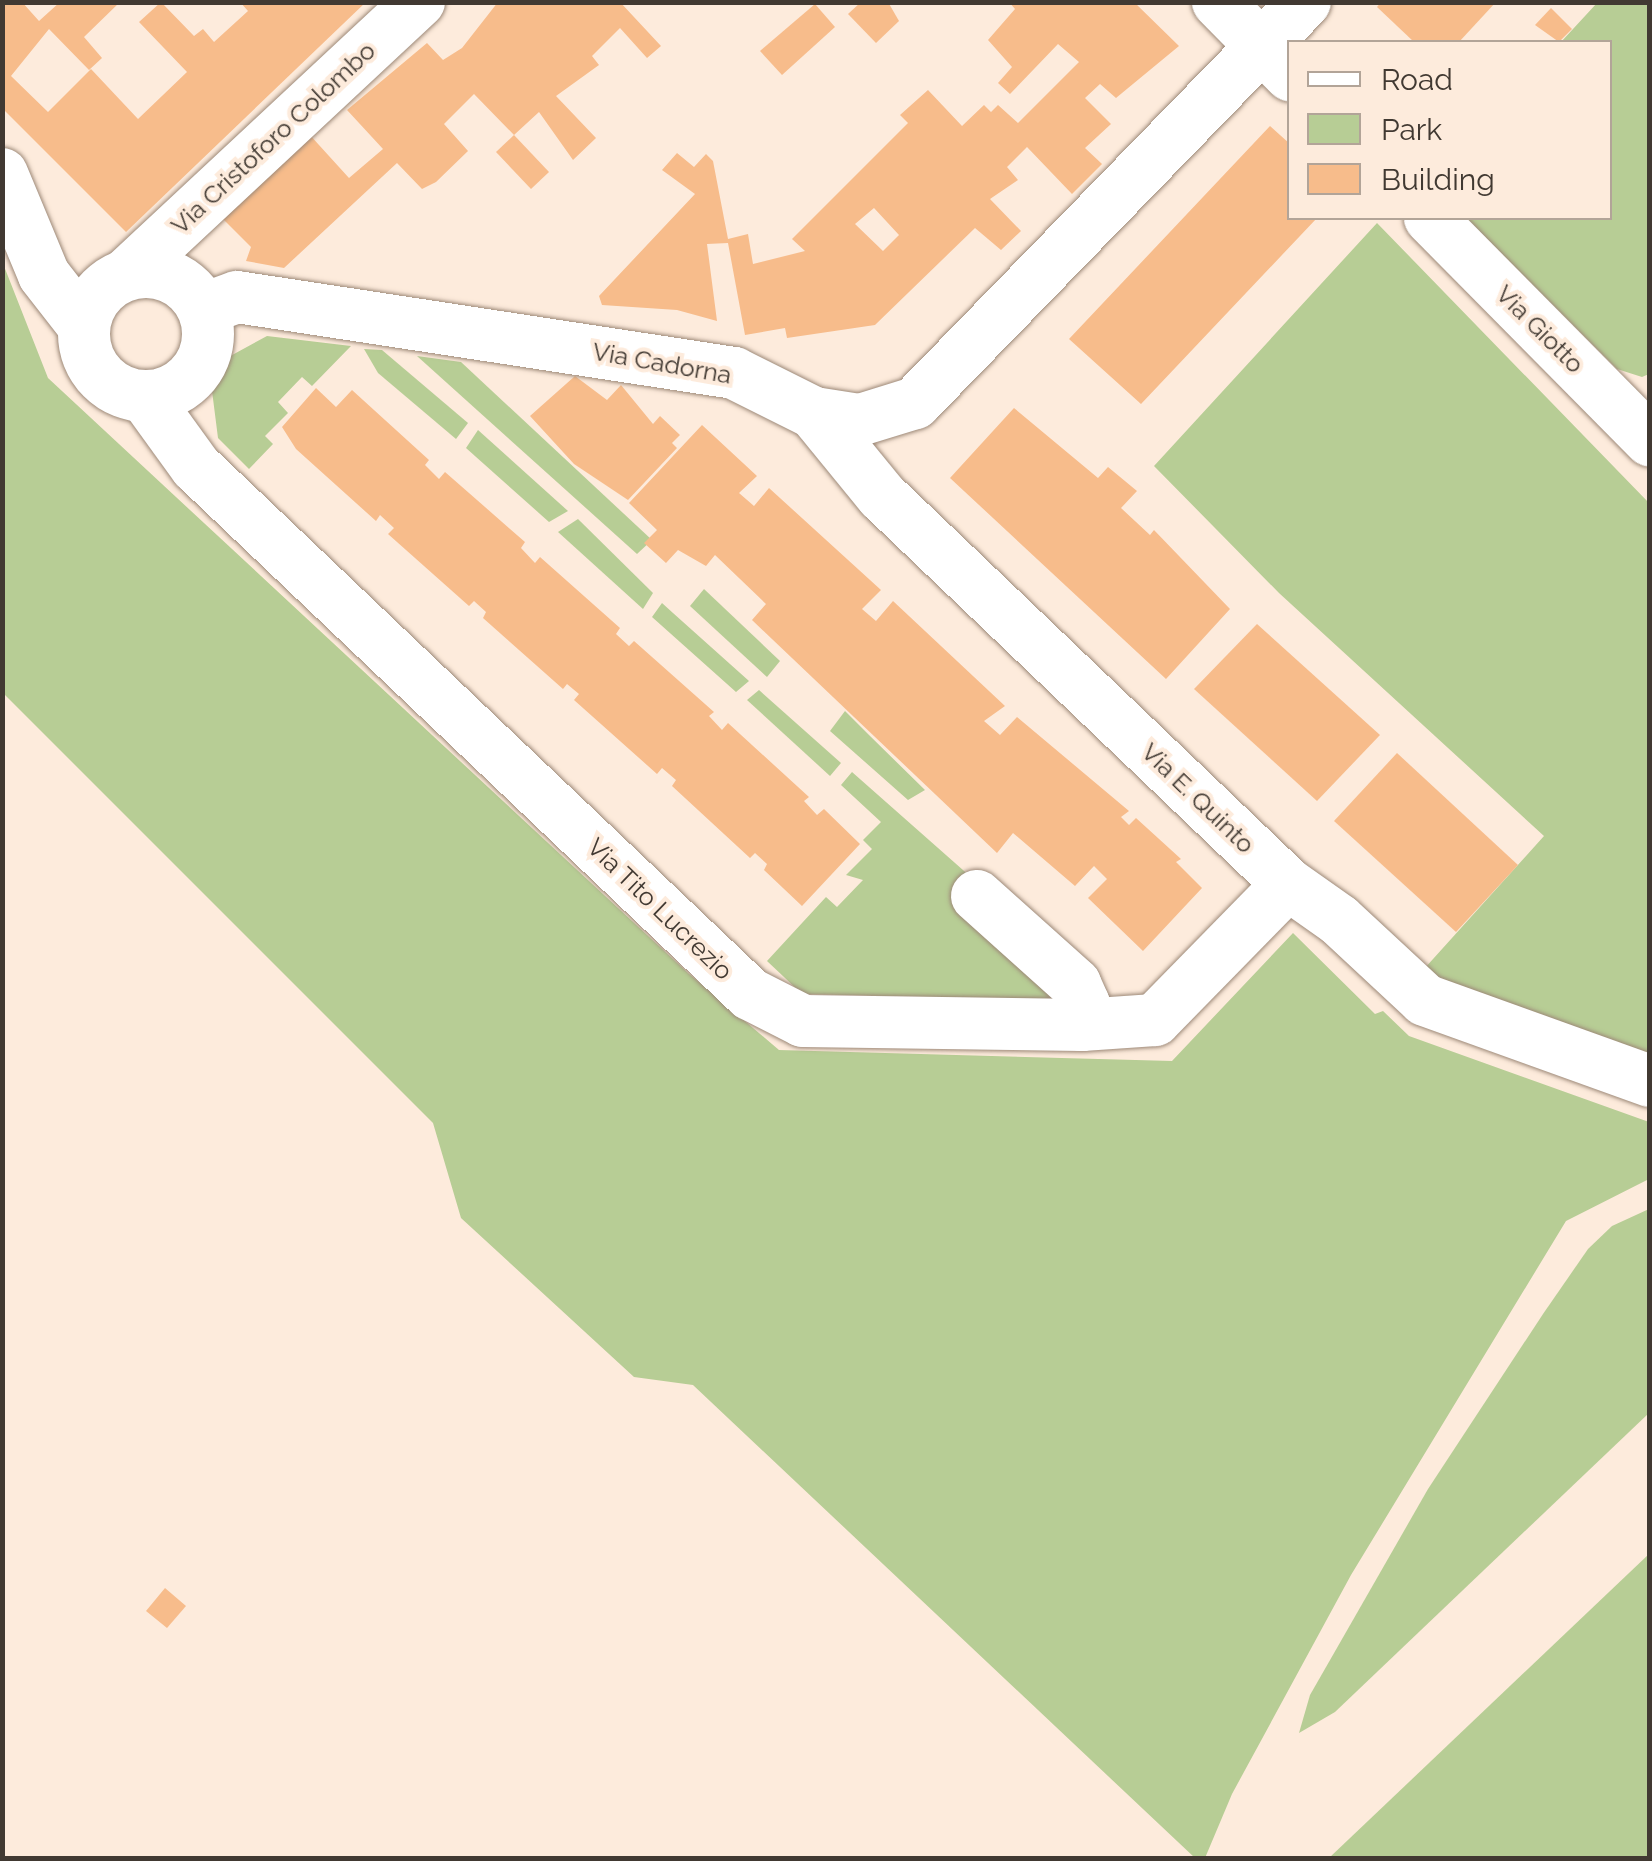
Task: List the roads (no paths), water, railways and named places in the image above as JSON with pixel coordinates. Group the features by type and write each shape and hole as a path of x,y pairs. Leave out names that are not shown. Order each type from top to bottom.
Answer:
{"street":[{"name":"Via Cristoforo Colombo","path":"128,273 419,2"},
{"path":"1218,2 1276,61"},
{"name":"Via Cadorna","path":"204,309 238,297 734,373 814,413 860,420 915,403 1276,61 1304,2"},
{"path":"2,174 44,275 83,325 88,361 112,388 146,398 176,390 199,369 209,340 204,309 186,285 158,272 128,273 98,292 83,325"},
{"name":"Via Giotto","path":"1432,220 1643,424"},
{"name":"Via Tito Lucrezio","path":"146,398 196,467 750,994 803,1021 1082,1025 1155,1020 1288,884"},
{"name":"Via E. Quinto","path":"814,413 882,496 1288,884 1339,920 1425,1000 1650,1081"},
{"path":"977,896 1075,984 1084,1004 1082,1025"}]}
